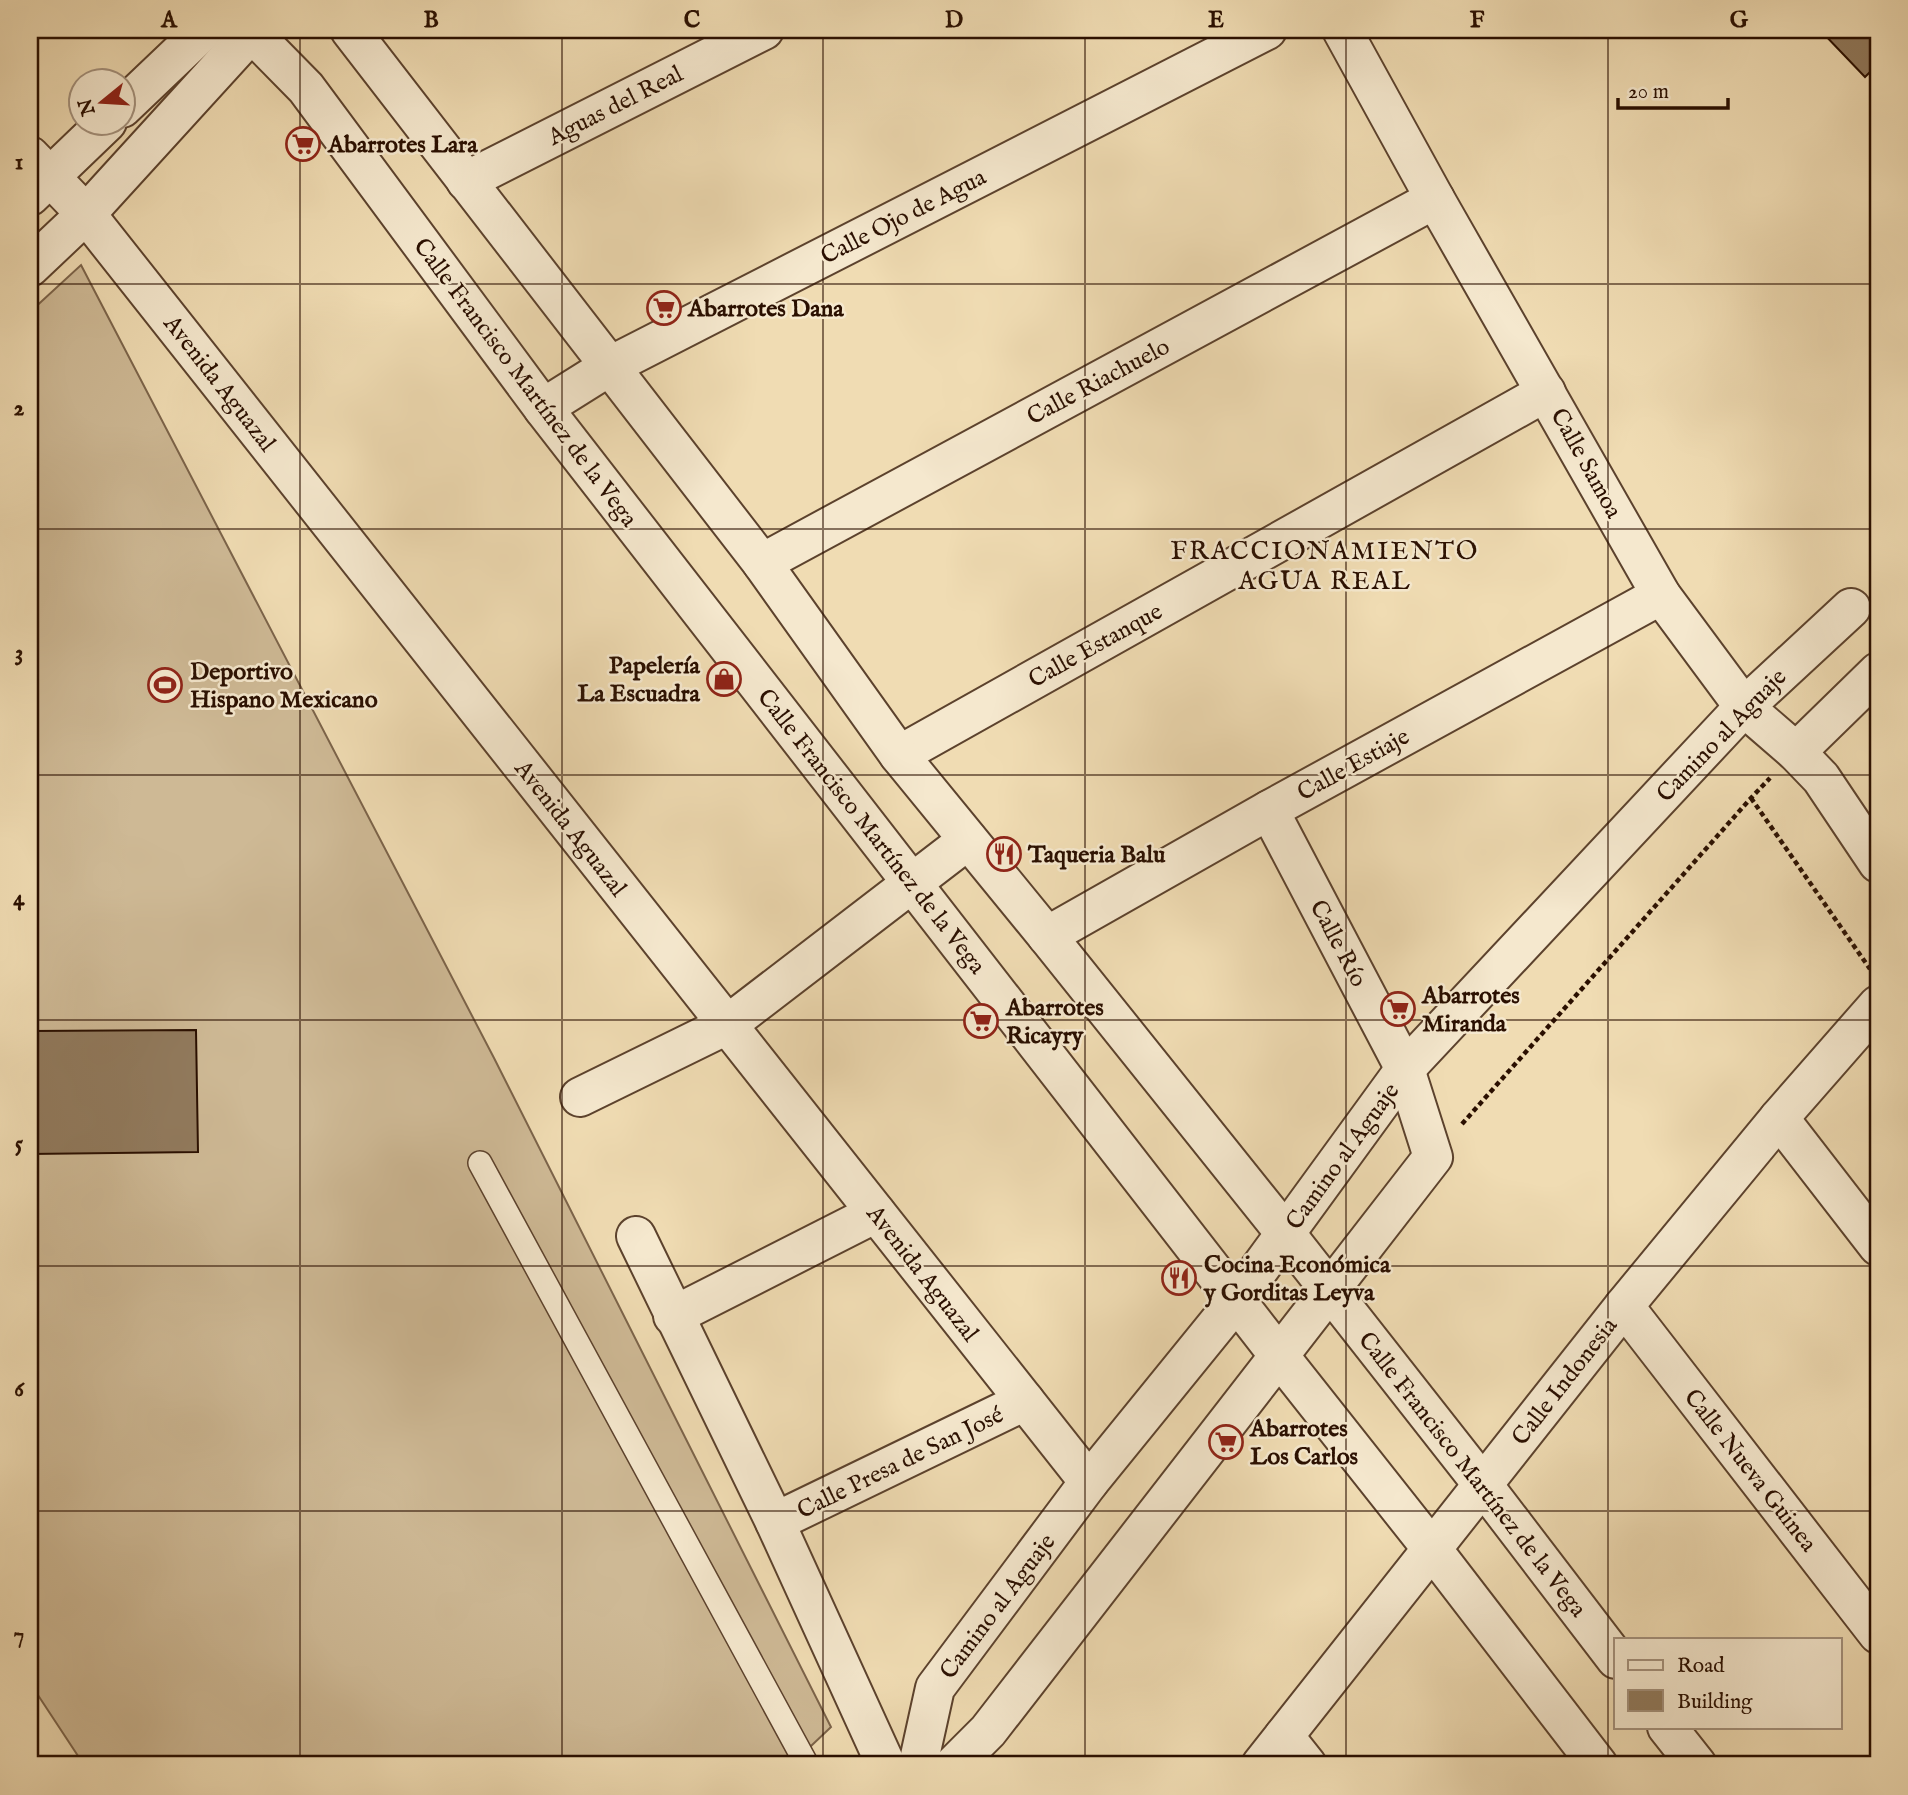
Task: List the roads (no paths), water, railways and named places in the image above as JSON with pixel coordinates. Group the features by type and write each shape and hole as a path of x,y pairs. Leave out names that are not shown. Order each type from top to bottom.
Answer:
{"street":[{"path":"136,95 204,30"},
{"name":"Calle Francisco Martínez de la Vega","path":"349,30 762,563 900,755 1285,1233 1614,1656"},
{"name":"Aguas del Real","path":"466,181 764,30"},
{"name":"Calle Ojo de Agua","path":"543,408 610,366 1267,30"},
{"name":"Calle Samoa","path":"1342,30 1435,199 1661,595 1744,707 1796,752 1821,778 1878,863"},
{"path":"30,268 86,214 252,31"},
{"name":"Calle Francisco Martínez de la Vega","path":"252,31 306,88 543,408 1598,1765"},
{"path":"37,176 89,136"},
{"name":"Avenida Aguazal","path":"37,176 86,214 1088,1482"},
{"name":"Calle Riachuelo","path":"762,563 1435,199"},
{"name":"Calle Estanque","path":"900,755 1546,392"},
{"name":"Calle Estiaje","path":"1047,936 1269,810 1661,595"},
{"name":"Camino al Aguaje","path":"918,1765 935,1688 1088,1482 1236,1301 1405,1069 1744,707 1851,608"},
{"path":"1796,752 1878,671"},
{"name":"Calle Río","path":"1269,810 1405,1069 1433,1157 1330,1291"},
{"path":"580,1097 727,1025 968,840"},
{"name":"Calle Indonesia","path":"1261,1765 1624,1306 1779,1118 1874,988"},
{"path":"1779,1118 1878,1245"},
{"path":"673,1316 876,1213"},
{"path":"636,1236 775,1522 886,1765"},
{"path":"954,1765 988,1731 1330,1291"},
{"name":"Calle Nueva Guinea","path":"1624,1306 1878,1634"},
{"name":"Calle Presa de San José","path":"775,1522 1025,1401"},
{"path":"1668,1728 1697,1765"},
{"path":"1284,1736 1307,1765"}],"lane":[{"path":"480,1163 807,1765"}],"place":[{"name":"Abarrotes Lara","path":"303,144"},
{"name":"Abarrotes Dana","path":"664,308"},
{"name":"Papelería La Escuadra","path":"724,679"},
{"name":"Deportivo Hispano Mexicano","path":"165,685"},
{"name":"Taqueria Balu","path":"1004,854"},
{"name":"Abarrotes Miranda","path":"1398,1009"},
{"name":"Abarrotes Ricayry","path":"981,1021"},
{"name":"Cocina Económica y Gorditas Leyva","path":"1179,1278"},
{"name":"Abarrotes Los Carlos","path":"1226,1442"}],"district":[{"name":"FRACCIONAMIENTO AGUA REAL","path":"1325,565"}]}
